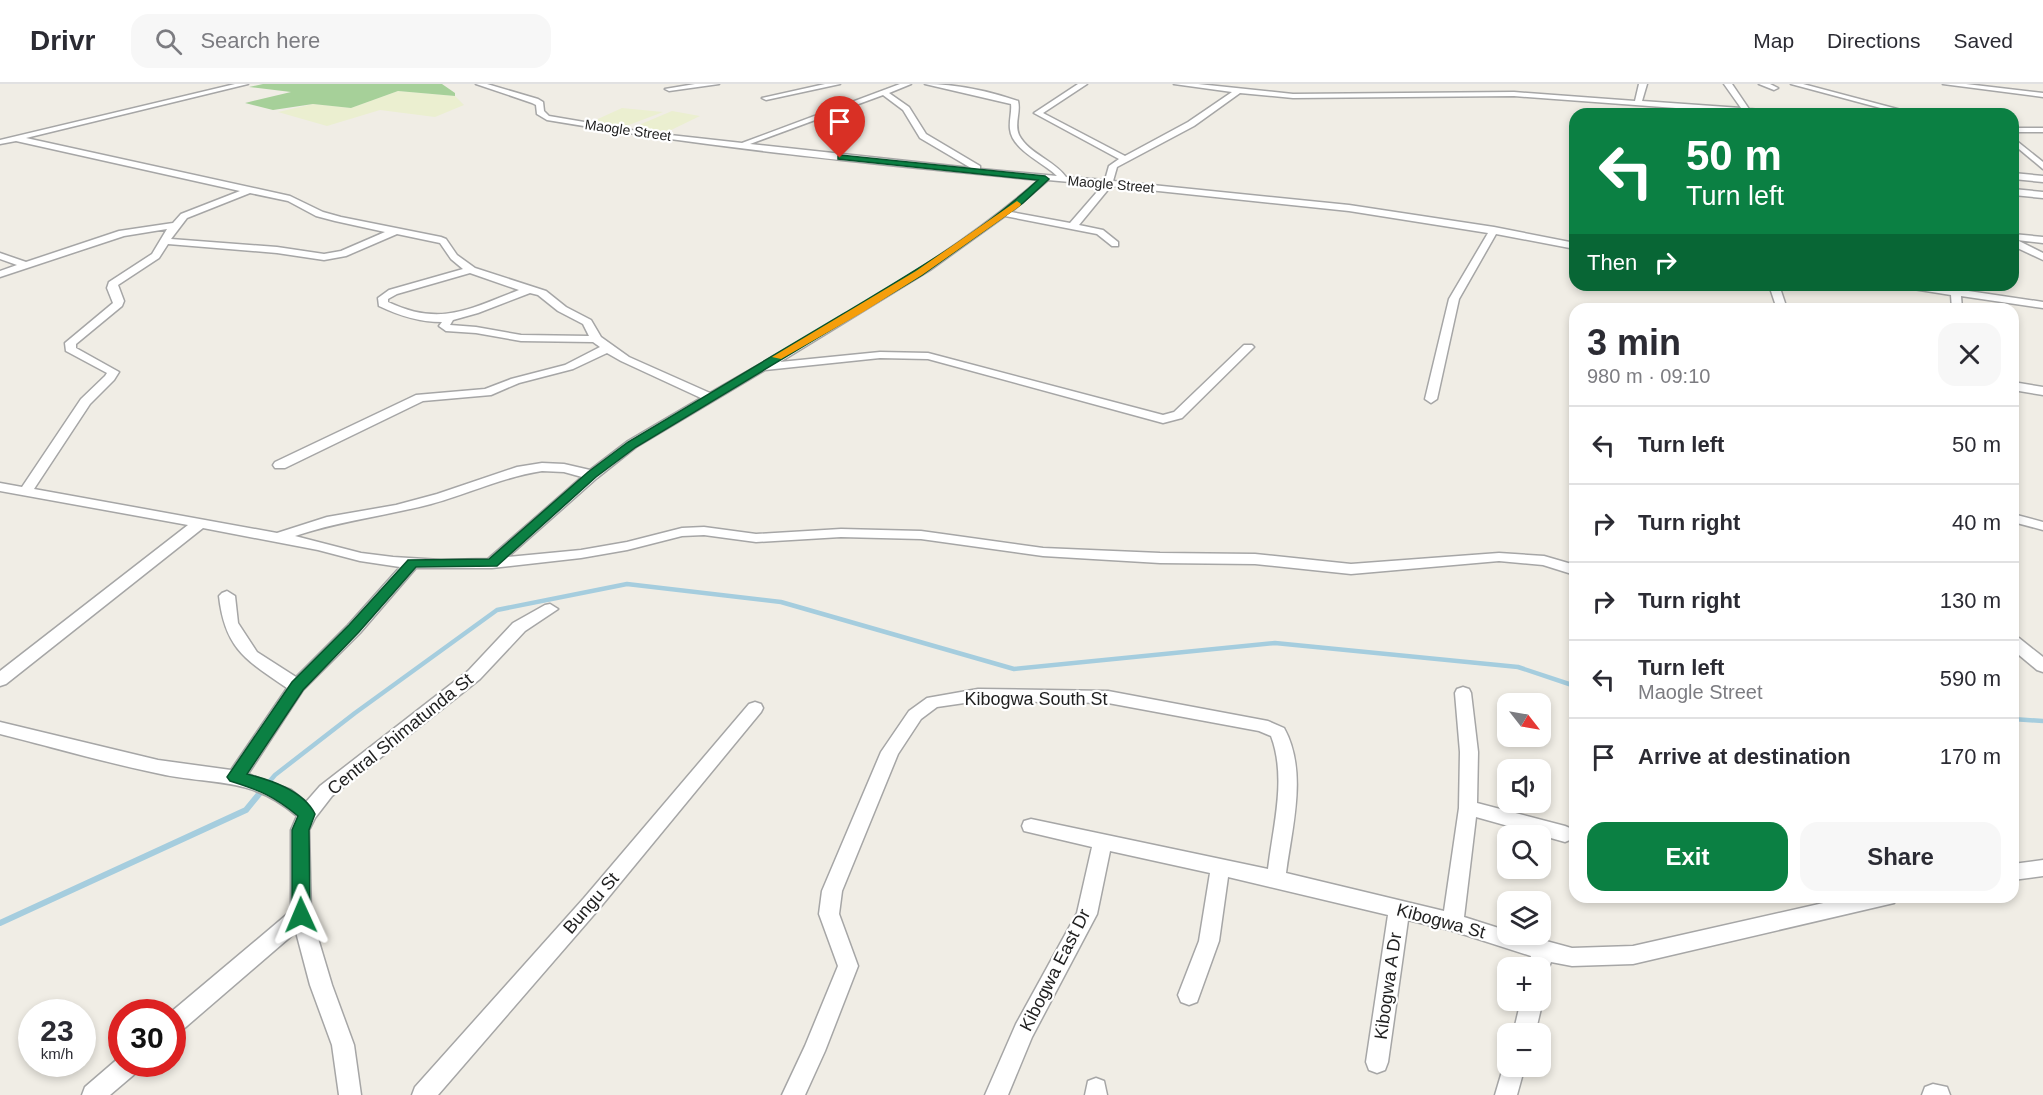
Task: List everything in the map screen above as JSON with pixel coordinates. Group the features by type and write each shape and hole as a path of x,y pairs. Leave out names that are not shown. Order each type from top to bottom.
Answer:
{"street":[{"path":"0,142 15,135 244,84"},
{"name":"Maogle Street","path":"480,84 535,101 540,104 543,116 553,120 643,134 743,144 887,163 1349,208 1494,230 1569,245"},
{"path":"669,89 715,84"},
{"path":"766,98 836,84"},
{"path":"743,144 907,84"},
{"path":"929,84 998,97 1015,103 1013,125 1016,136 1056,169 1065,181"},
{"path":"1083,84 1038,113 1125,159"},
{"path":"1178,84 1308,97 1514,94 1718,108"},
{"path":"1638,102 1643,84"},
{"path":"1728,84 1745,108"},
{"path":"1762,84 1774,88"},
{"path":"1795,84 1889,108"},
{"path":"1947,84 2043,95"},
{"path":"1073,226 1098,199 1108,184 1111,169 1125,159 1191,124 1238,91"},
{"path":"885,93 906,110 923,135 931,142 960,160 991,173"},
{"path":"1662,104 1662,108"},
{"path":"2019,130 2043,130"},
{"path":"15,135 44,146 302,203 314,212 337,219 443,241 454,257 471,270 542,293 562,309 587,322 596,339 625,359 710,398"},
{"path":"2019,145 2043,166"},
{"path":"2019,177 2043,179"},
{"path":"492,563 592,475 632,444 860,310 926,268 1004,213 1045,179"},
{"path":"25,493 85,402 110,378 113,372 70,350 71,343 118,304 119,301 112,288 113,284 156,256 184,216 250,190"},
{"path":"2019,193 2043,195"},
{"path":"1004,213 1100,232 1115,244"},
{"path":"0,274 122,233 177,225"},
{"path":"1431,399 1446,323 1454,300 1494,230"},
{"path":"165,241 277,250 324,257 343,254 396,231"},
{"path":"2019,238 2043,240"},
{"path":"2019,245 2043,257"},
{"path":"0,256 26,266"},
{"path":"471,270 393,292 382,301 383,304 410,316 448,320 530,289"},
{"path":"1940,291 2043,305"},
{"path":"1956,294 1957,303"},
{"path":"448,320 444,326 446,328 476,330 505,337 596,339"},
{"path":"759,368 880,355 934,357 991,375 1040,385 1163,419 1178,415 1248,347"},
{"path":"279,465 420,398 487,392 516,381 569,367 608,348"},
{"path":"2019,387 2043,391"},
{"path":"279,537 327,521 397,509 442,497 517,471 542,467 564,468 592,475"},
{"path":"0,487 279,537 360,557 412,563 492,563 581,554 627,546 682,532 704,531 756,538 841,534 921,534 1043,552 1160,558 1255,559 1351,569 1499,557 1544,561 1569,568"},
{"path":"2019,520 2043,526"},
{"path":"0,680 201,522"},
{"path":"236,777 297,686 354,629 412,563"},
{"path":"227,596 230,623 251,656 297,686"},
{"name":"Central Shimatunda St","path":"350,1095 343,1045 321,985 301,915 300,830 307,814 326,791 474,675 519,627 550,609"},
{"path":"2019,647 2043,666"},
{"path":"1453,922 1468,808 1469,752 1463,693"},
{"name":"Kibogwa South St","path":"792,1095 814,1051 848,966 829,914 832,891 855,831 890,752 915,715 933,702 978,695 1108,697 1262,725 1278,732 1287,754 1288,783 1276,879"},
{"name":"Bungu St","path":"423,1095 591,904 755,708"},
{"path":"0,728 158,766 236,777 266,786 285,795 307,814"},
{"path":"1468,808 1565,834"},
{"name":"Kibogwa St","path":"1031,826 1276,879 1453,922 1536,957"},
{"name":"Kibogwa East Dr","path":"996,1095 1024,1031 1087,914 1103,842"},
{"path":"1189,995 1209,941 1220,868"},
{"path":"2019,871 2043,868"},
{"name":"Kibogwa St","path":"1551,958 1633,955 1861,903"},
{"name":"Kibogwa A Dr","path":"1377,1062 1399,909"},
{"path":"186,1012 301,915"},
{"path":"93,1095 114,1077"},
{"path":"1506,1095 1511,1077"},
{"path":"1934,1095 1939,1095"}],"green space":[{"path":"263,84 442,84 455,93 455,96 398,91 351,108 313,104 273,110 245,103 291,92 249,87"},
{"path":"398,91 455,96 464,105 435,117 380,110 327,126 278,112 313,104 351,108"},
{"path":"622,108 663,112 621,128 589,123"},
{"path":"672,111 700,116 667,132 634,127"}],"waterway":[{"path":"263,789 275,775 355,713 497,610 627,584 781,602 1014,669 1275,643 1518,667 1569,684"},
{"path":"2019,719 2043,721"},
{"path":"0,923 246,810 264,788"}],"slow traffic":[{"path":"777,357 860,310 919,273 1017,204"}],"route":[{"path":"301,915 300,830 307,814 285,795 266,786 236,777 297,686 354,629 412,563 441,565 492,563 592,475 632,444 919,273 978,233 1045,179 840,158"}]}
